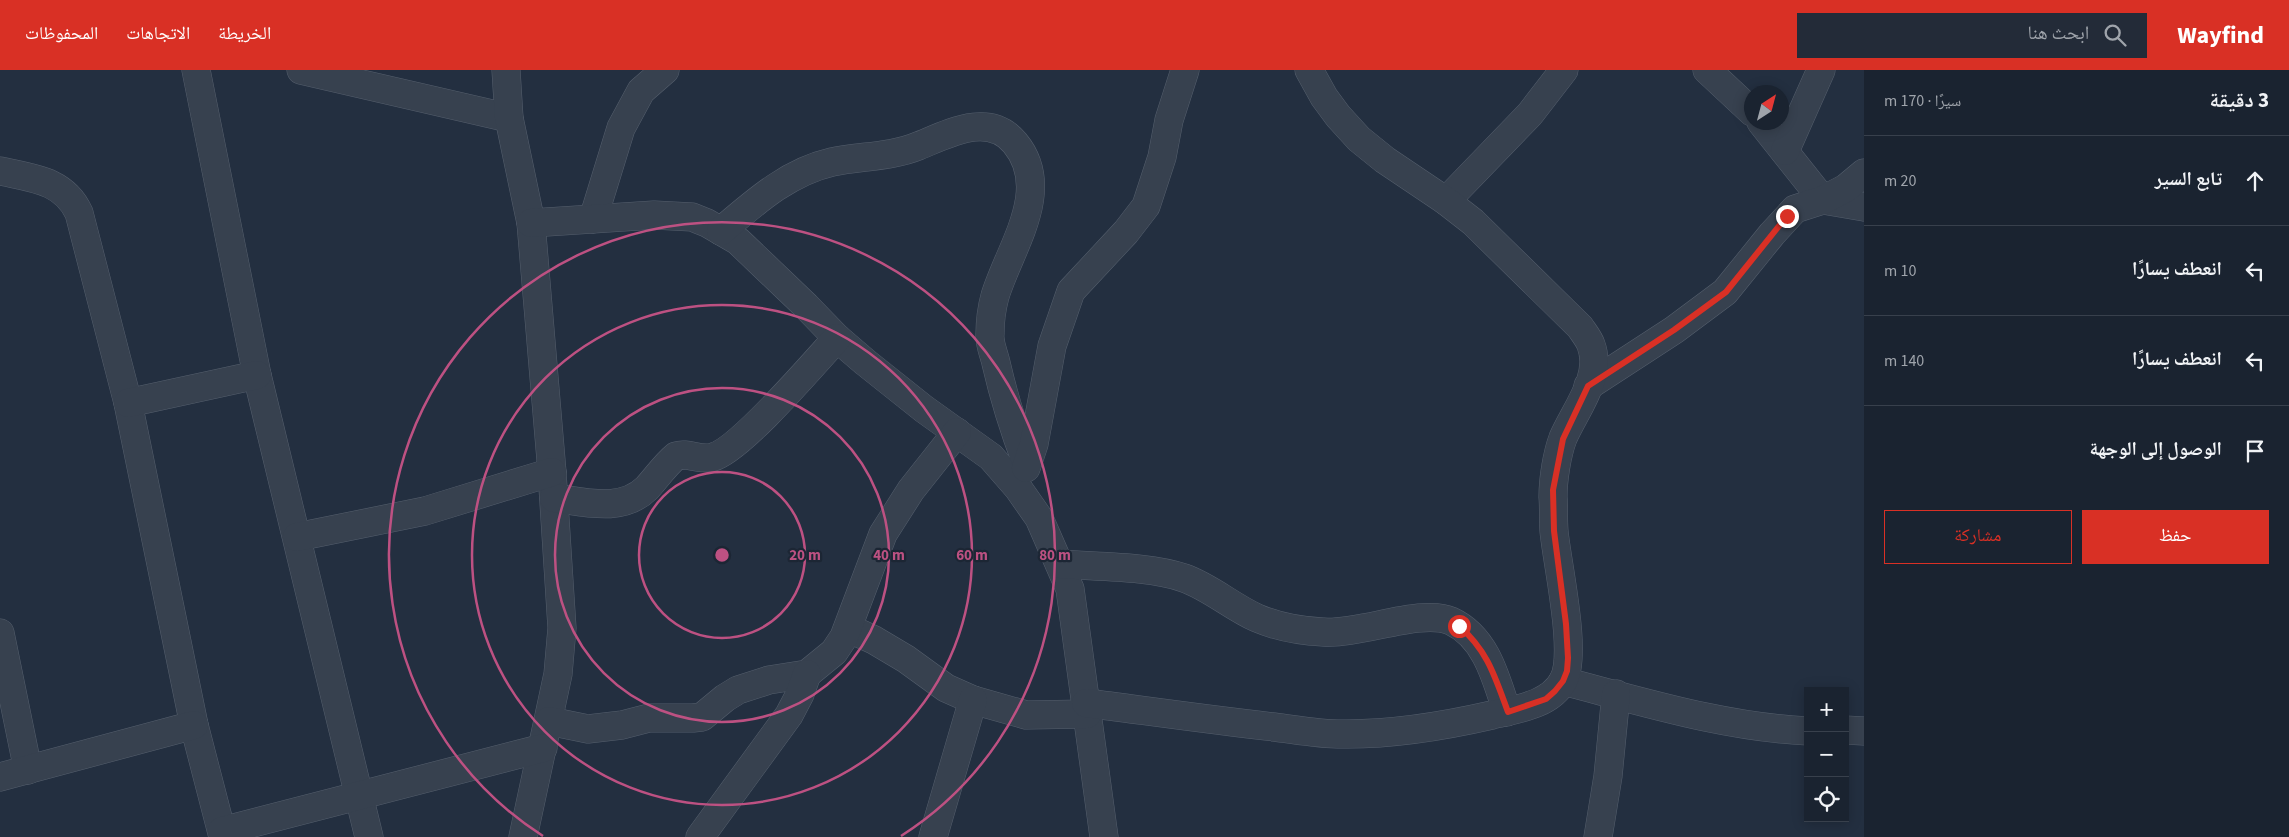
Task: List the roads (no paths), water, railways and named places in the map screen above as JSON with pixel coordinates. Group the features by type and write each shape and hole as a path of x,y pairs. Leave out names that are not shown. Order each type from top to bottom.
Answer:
{"street":[{"path":"196,70 257,375 368,837"},
{"path":"301,70 509,118"},
{"path":"506,70 509,118 531,223 553,485 562,628 558,674 522,837"},
{"path":"593,219 621,128 641,91 665,70"},
{"path":"1023,476 1034,444 1052,346 1071,292 1126,232 1146,206 1162,157 1169,120 1185,70"},
{"path":"848,628 874,640 906,659 946,688 973,700 1026,715 1086,708 1345,734 1395,732 1462,722 1508,712 1546,699 1555,691 1563,681 1568,658 1563,590 1554,531 1553,490 1563,439 1594,369 1594,355 1591,344 1580,327 1473,222 1446,201 1385,160 1359,139 1324,97 1309,70"},
{"path":"1446,201 1530,114 1564,70"},
{"path":"1707,70 1744,105"},
{"path":"1785,151 1821,70"},
{"path":"721,230 764,195 798,172 833,162 916,147 947,132 962,128 986,128 1002,132 1022,151 1030,179 1030,196 1026,218 995,297 990,335 1023,476 1070,589 1104,837"},
{"path":"1768,130 1823,200 1864,206"},
{"path":"0,172 50,184 63,190 73,200 79,213 128,403 194,725 222,834 358,795 543,748"},
{"path":"1588,386 1674,330 1726,292 1787,216 1801,206 1823,200 1846,188 1864,173"},
{"path":"531,223 676,215 692,217 721,230 738,241 837,338 865,362 956,432 991,457 1023,476"},
{"path":"297,537 553,485 616,504 632,499 646,488 676,456 682,454 701,458 714,457 734,444 756,424 837,338"},
{"path":"128,403 257,375"},
{"path":"549,721 588,729 622,725 649,718 702,717 738,690 769,680 807,674 834,652 848,628 883,534 911,490 956,432"},
{"path":"1060,564 1147,571 1184,578 1256,618 1289,628 1325,632 1354,631 1427,617 1448,620 1467,632 1484,652 1492,666 1508,712"},
{"path":"0,633 28,770"},
{"path":"700,837 789,715 800,694 807,674"},
{"path":"1563,681 1702,717 1780,729 1804,730"},
{"path":"1598,837 1608,776 1616,694"},
{"path":"933,837 973,700"},
{"path":"0,777 194,725"},
{"path":"1849,730 1864,731"}]}
